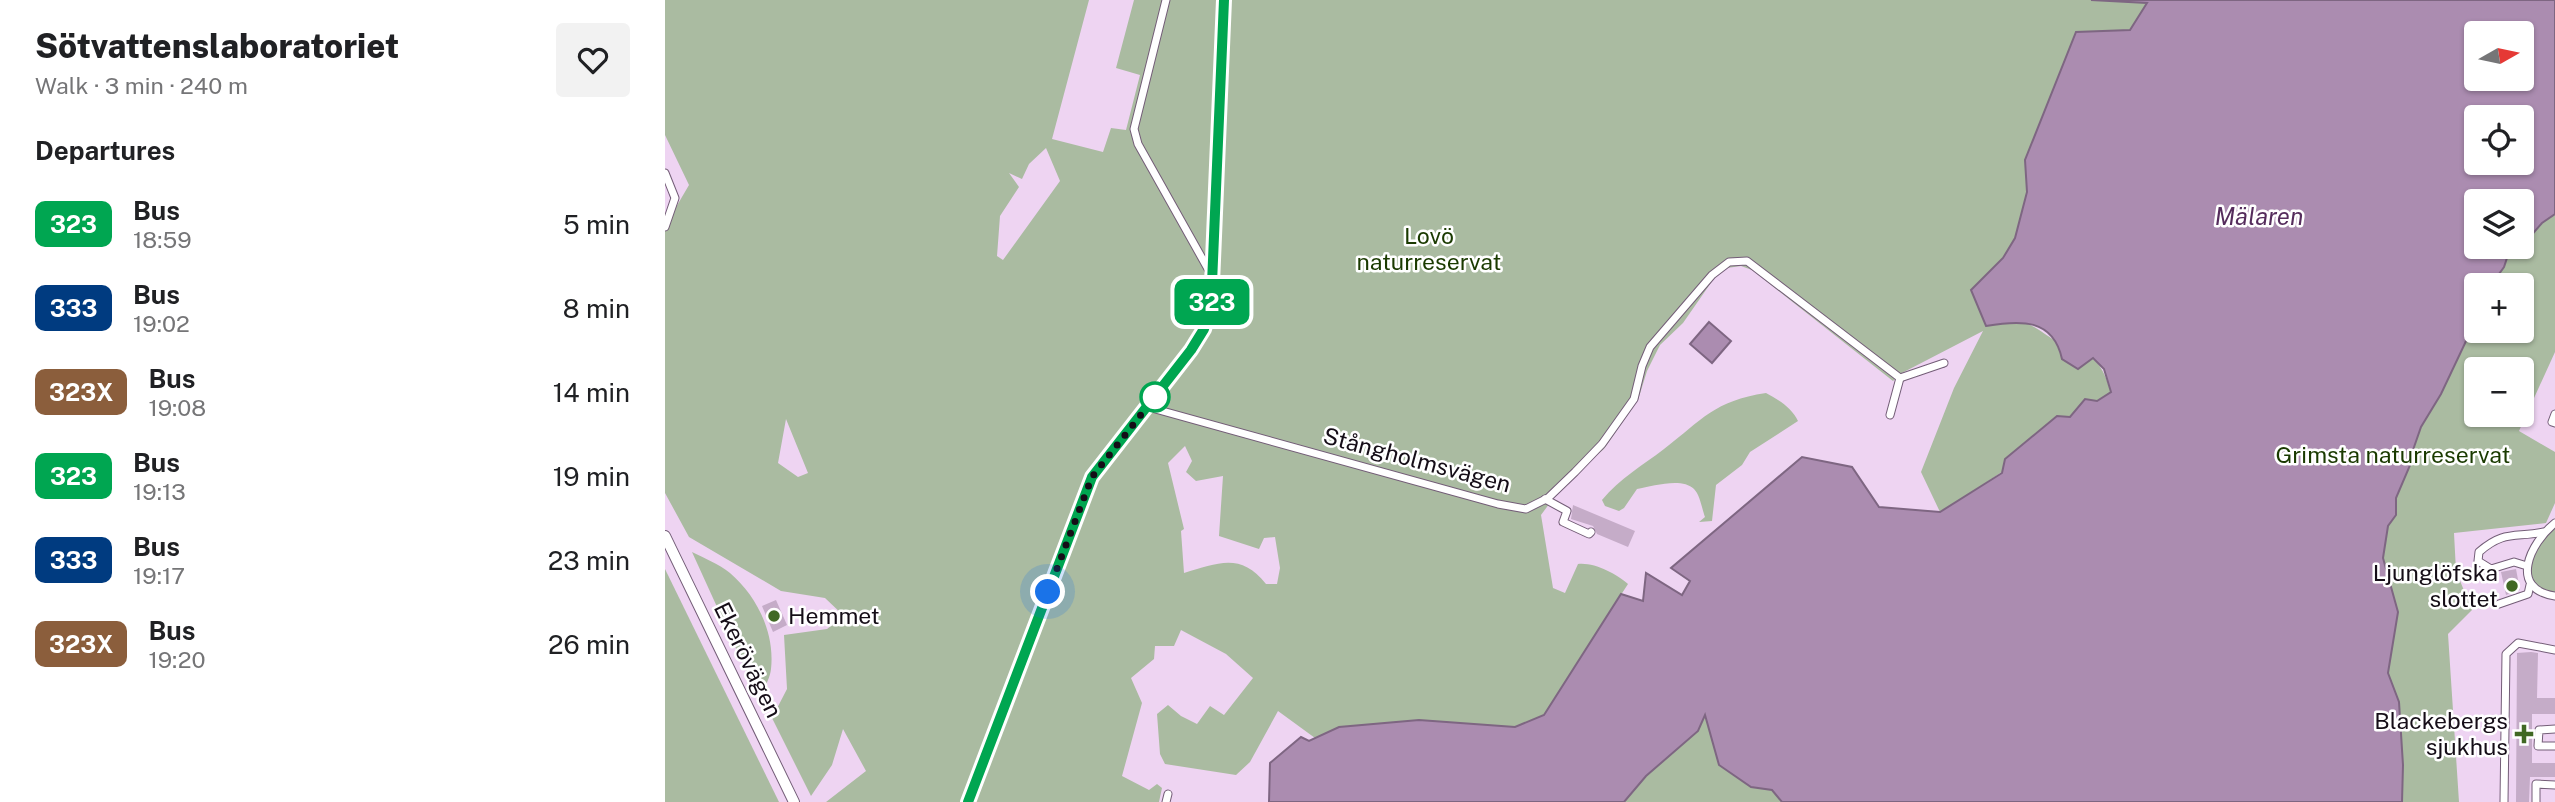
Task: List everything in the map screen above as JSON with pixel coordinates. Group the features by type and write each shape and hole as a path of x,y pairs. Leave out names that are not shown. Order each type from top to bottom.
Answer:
{"main road":[{"name":"Ekerövägen","path":"665,536 794,802"}],"street":[{"path":"1166,0 1134,128 1138,144 1214,280"},
{"path":"967,802 1092,477 1148,407 1204,329 1211,307 1214,280 1224,0"},
{"path":"665,173 675,198 665,227"},
{"path":"1591,531 1589,534 1563,522 1567,511 1545,499 1602,444 1635,399 1642,366 1650,347 1712,275 1729,262 1747,261 1900,378"},
{"path":"1900,378 1944,363"},
{"path":"1890,415 1900,378"},
{"name":"Stångholmsvägen","path":"1148,407 1498,504 1526,509 1545,499"},
{"path":"2555,414 2552,422 2555,423"},
{"path":"2499,604 2528,594 2530,584 2527,566 2544,532 2555,523"},
{"path":"2527,566 2514,562 2491,569 2478,561 2479,552 2493,540 2519,533 2544,532"},
{"path":"2530,584 2535,590 2555,596"},
{"path":"2504,802 2506,654 2518,643 2555,650"},
{"path":"2555,729 2539,730 2538,746 2555,746"},
{"path":"2536,802 2536,784 2555,785"}],"green space":[{"name":"Lovö naturreservat","path":"665,0 1089,0 1052,139 1103,152 1111,128 1126,130 1140,75 1116,68 1134,0 2402,0 2005,802 1291,802 1325,734 1315,738 1278,711 1250,762 1236,775 1165,764 1160,754 1157,714 1168,705 1197,724 1210,706 1224,715 1253,678 1226,654 1181,630 1174,646 1155,646 1154,659 1131,678 1142,703 1122,776 1149,790 1157,784 1162,788 1159,802 826,802 866,771 843,729 832,765 811,796 772,718 787,689 784,635 827,629 844,616 825,598 781,591 689,537 665,493 665,226 689,185 665,135","holes":["1046,148 1060,181 1003,260 997,256 1000,216 1019,187 1009,173 1022,179 1029,164","1741,266 1752,270 1893,381 1900,374 1983,331 1954,388 1921,472 1940,512 1998,475 2035,447 2070,417 2085,400 2097,401 2111,392 2101,368 2091,358 2018,320 2118,347 2121,406 1931,526 1578,661 1628,584 1605,570 1578,564 1565,593 1553,588 1541,515 1566,481 1604,449 1638,400 1647,371 1660,345 1683,323 1715,277 1727,268","786,419 808,473 798,477 778,463","1185,446 1192,461 1186,472 1196,481 1223,476 1219,536 1259,549 1264,538 1275,537 1280,568 1277,584 1266,584 1257,574 1238,564 1218,564 1184,573 1181,531 1184,529 1168,463"]},
{"path":"2555,64 2555,352 2534,398 2534,357 2464,357 2464,427 2521,427 2519,431 2555,452 2555,503 2546,523 2454,533 2456,571 2472,610 2448,634 2459,802 2312,802 2464,210 2464,259 2534,259 2534,189 2469,189 2473,175 2534,175 2534,105 2529,105"},
{"path":"1766,393 1789,408 1798,421 1750,452 1742,465 1716,485 1712,521 1699,522 1705,517 1698,495 1689,485 1682,484 1667,483 1637,489 1619,511 1605,506 1602,500 1616,485 1700,420 1721,406 1748,396"},
{"path":"2555,526 2555,594 2542,589 2534,582 2531,574 2535,554"},
{"path":"692,552 716,564 740,582 762,616 770,642 771,669 759,699"},
{"path":"665,569 779,802 665,802"}],"water":[{"name":"Mälaren","path":"2091,0 2555,0 2555,214 2534,232 2534,189 2464,189 2464,259 2507,259 2500,273 2464,273 2465,343 2441,394 2421,427 2413,450 2414,456 2396,498 2396,515 2388,526 2383,558 2398,612 2388,673 2399,702 2403,765 2402,802 1782,802 1772,790 1751,787 1719,765 1705,715 1698,731 1646,776 1624,802 1269,802 1270,763 1301,737 1309,741 1339,727 1419,720 1515,727 1544,715 1621,594 1643,601 1646,573 1682,595 1690,581 1671,568 1802,457 1852,467 1879,507 1940,512 2002,473 2005,459 2057,416 2070,417 2085,399 2097,401 2111,392 2104,369 2093,358 2078,369 2062,359 2058,346 2043,329 2023,323 1986,326 1971,290 2003,258 2015,238 2027,192 2025,160 2076,32 2130,30 2147,3"},
{"path":"1709,322 1731,341 1712,363 1690,344"}],"building":[{"path":"1573,505 1635,531 1628,547 1597,534 1593,526 1571,519"},
{"name":"Ljunglöfska slottet","path":"2516,569 2520,590 2506,595 2501,572"},
{"name":"Hemmet","path":"776,600 787,625 773,632 762,606"},
{"name":"Blackebergs sjukhus","path":"2517,653 2538,653 2537,698 2555,698 2555,714 2532,714 2532,763 2555,763 2555,777 2530,777 2529,802 2516,802"}],"bus line":[{"name":"323","path":"968,802 1092,477 1100,463 1148,407 1204,329 1211,307 1214,280 1224,0"}],"place":[{"name":"Ljunglöfska slottet","path":"2512,586"},
{"name":"Hemmet","path":"774,616"},
{"name":"Blackebergs sjukhus","path":"2524,734"}],"route":[{"path":"1048,592 1092,477 1100,463 1162,388 1155,397"}],"park label":[{"name":"Grimsta naturreservat","path":"2393,455"}]}
